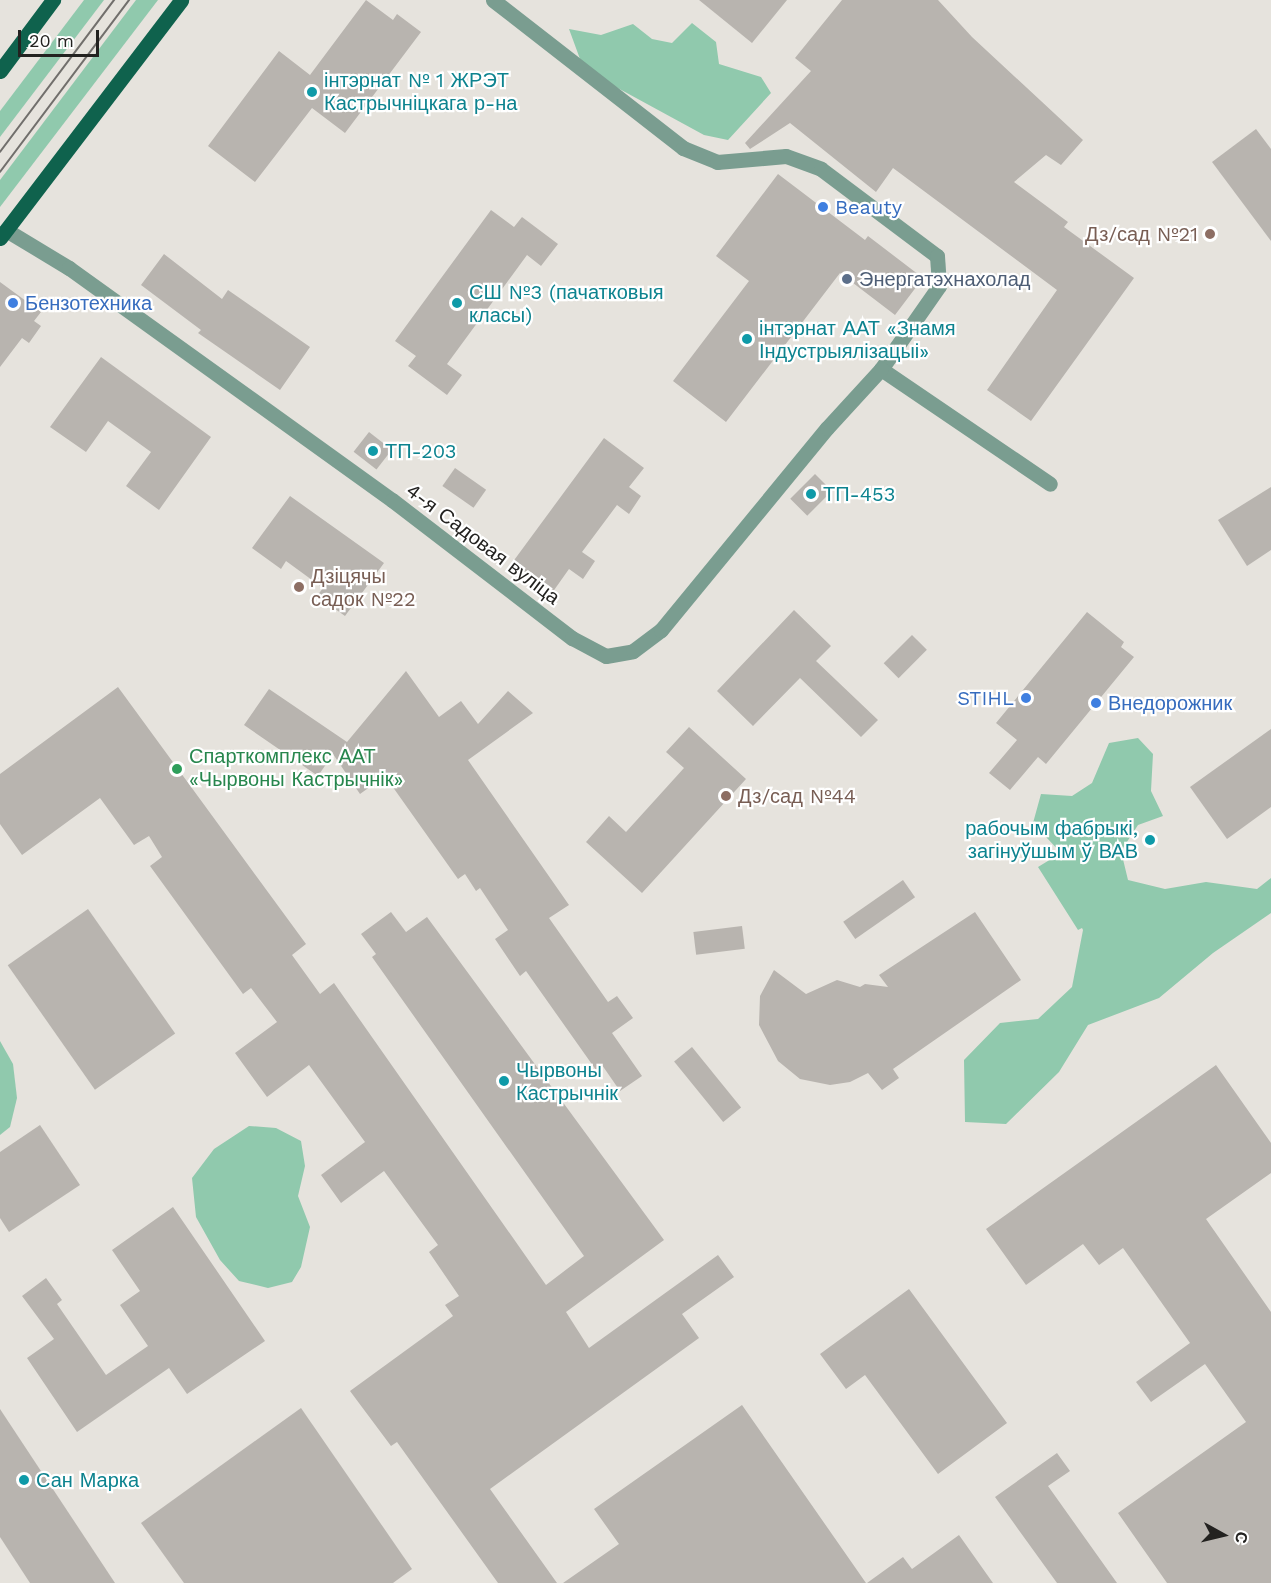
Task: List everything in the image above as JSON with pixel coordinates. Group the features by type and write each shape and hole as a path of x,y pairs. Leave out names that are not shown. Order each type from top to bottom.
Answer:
{"main road":[{"path":"0,71 53,0"},
{"path":"3,234 182,0"}],"street":[{"name":"4-я Садовая вуліца","path":"3,234 69,267 392,500 572,638 606,656 633,651 661,630 827,428 881,369 939,286 937,256 821,169 786,156 717,162 683,148 493,0"},
{"path":"881,369 1050,484"}],"green space":[{"path":"84,0 104,0 0,137 0,111"},
{"path":"136,0 158,0 0,207 0,180"},
{"path":"692,23 716,42 719,64 761,77 771,93 728,140 704,135 603,80 580,59 569,29 601,35 633,24 652,39 672,43"},
{"path":"1138,738 1153,754 1151,791 1163,816 1138,825 1121,851 1128,880 1165,889 1206,882 1257,889 1271,878 1271,913 1213,953 1159,998 1088,1025 1059,1072 1006,1124 965,1122 964,1060 1000,1023 1038,1019 1072,987 1083,930 1082,928 1078,930 1038,867 1061,853 1033,823 1041,794 1072,796 1092,783 1109,743"},
{"path":"0,1041 13,1064 17,1098 10,1127 0,1135"},
{"path":"249,1126 276,1128 301,1141 305,1166 298,1196 310,1227 301,1267 292,1282 268,1288 239,1281 220,1260 196,1217 192,1178 214,1149"}],"building":[{"name":"інтэрнат № 1 ЖРЭТ Кастрычніцкага р-на","path":"366,0 393,20 397,14 421,32 345,133 312,108 255,182 208,146 279,51 310,75"},
{"path":"699,0 787,0 752,43"},
{"path":"842,0 938,0 972,37 1083,140 1061,165 1046,155 1014,182 1068,222 1064,227 1134,278 1031,421 987,390 1057,290 893,168 876,192 790,123 750,149 745,143 811,71 795,58"},
{"path":"1256,129 1271,149 1271,241 1212,162"},
{"name":"інтэрнат ААТ «Знамя Індустрыялізацыі»","path":"778,174 865,240 868,236 923,278 895,315 840,273 726,422 673,381 749,281 716,256"},
{"name":"СШ №3 (пачатковыя класы)","path":"491,210 514,227 522,217 558,244 541,266 527,255 447,364 462,375 447,395 408,366 416,356 395,341"},
{"path":"164,254 222,299 228,290 310,347 280,390 198,333 201,330 141,285"},
{"path":"0,282 41,312 34,321 41,326 29,343 22,338 0,367"},
{"path":"101,357 211,437 159,510 126,486 151,452 108,421 86,452 50,427"},
{"name":"ТП-203","path":"369,432 392,450 376,470 354,452"},
{"path":"604,438 644,468 629,487 641,496 629,514 617,505 582,552 595,561 583,579 569,569 552,593 512,563"},
{"path":"455,468 486,490 474,508 442,486"},
{"name":"ТП-453","path":"815,474 832,491 807,516 790,499"},
{"path":"1271,487 1271,550 1247,566 1218,520"},
{"path":"290,496 384,563 345,616 317,596 323,588 286,561 281,569 252,548"},
{"path":"794,610 831,646 816,661 878,720 861,737 800,678 753,726 717,691"},
{"path":"1087,612 1124,642 1121,647 1134,657 1046,764 1038,757 1010,790 989,773 1017,740 996,723"},
{"path":"912,635 927,650 899,678 884,663"},
{"path":"406,671 439,717 461,701 478,724 508,691 533,713 468,760 569,905 549,918 608,1002 617,996 633,1018 612,1033 642,1076 620,1091 602,1065 596,1070 526,971 520,976 495,939 508,930 480,888 476,891 465,874 458,879 385,776 360,794 333,754 318,776 244,725 269,689 347,742"},
{"name":"Чырвоны Кастрычнік","path":"118,687 306,944 292,955 320,994 334,983 546,1285 584,1256 372,957 376,954 361,934 391,912 406,932 427,917 664,1240 566,1312 589,1348 718,1255 734,1277 682,1314 699,1338 490,1489 557,1583 498,1583 397,1442 391,1446 350,1391 453,1316 445,1305 459,1296 429,1252 438,1245 384,1171 341,1203 321,1175 365,1142 309,1065 267,1097 235,1053 277,1022 251,988 243,994 150,866 162,857 149,836 134,845 100,798 22,855 0,824 0,774"},
{"path":"689,727 746,779 642,893 586,842 609,816 626,832 684,768 666,752"},
{"path":"1271,729 1271,807 1227,839 1190,787"},
{"path":"903,880 915,897 855,939 843,922"},
{"path":"88,909 175,1034 95,1090 8,965"},
{"path":"975,912 1021,980 893,1069 899,1078 882,1090 868,1073 850,1082 830,1085 800,1079 778,1061 759,1025 760,996 774,970 806,994 837,980 860,987 865,984 888,987 879,975"},
{"path":"742,926 745,949 696,955 693,932"},
{"path":"692,1047 741,1108 723,1122 674,1061"},
{"path":"1216,1065 1271,1143 1271,1173 1206,1219 1271,1312 1271,1583 1167,1583 1118,1513 1246,1422 1205,1364 1151,1402 1136,1382 1190,1343 1123,1248 1099,1265 1083,1244 1026,1285 986,1229"},
{"path":"40,1125 80,1185 9,1232 0,1218 0,1152"},
{"path":"173,1207 265,1341 187,1394 169,1368 77,1432 27,1358 54,1339 22,1296 46,1278 62,1300 57,1304 106,1375 148,1346 120,1305 140,1291 112,1250"},
{"path":"909,1289 1007,1423 938,1474 865,1375 846,1389 820,1354"},
{"path":"742,1405 866,1583 563,1583 619,1544 594,1509"},
{"path":"301,1408 412,1569 393,1583 184,1583 141,1523"},
{"name":"Сан Марка","path":"0,1409 115,1583 30,1583 0,1537"},
{"path":"1057,1453 1070,1471 1048,1486 1117,1583 1057,1583 995,1497"},
{"path":"959,1535 993,1583 867,1583 903,1557 912,1569"}],"tram line":[{"path":"0,152 114,0"},
{"path":"0,172 129,0"}],"place":[{"name":"інтэрнат № 1 ЖРЭТ Кастрычніцкага р-на","path":"312,92"},
{"name":"Beauty","path":"823,207"},
{"name":"Дз/сад №21","path":"1210,234"},
{"name":"Энергатэхнахолад","path":"847,279"},
{"name":"Бензотехника","path":"13,303"},
{"name":"СШ №3 (пачатковыя класы)","path":"457,303"},
{"name":"інтэрнат ААТ «Знамя Індустрыялізацыі»","path":"747,339"},
{"name":"ТП-203","path":"373,451"},
{"name":"ТП-453","path":"811,494"},
{"name":"Дзіцячы садок №22","path":"299,587"},
{"name":"STIHL","path":"1026,698"},
{"name":"Внедорожник","path":"1096,703"},
{"name":"Спарткомплекс ААТ «Чырвоны Кастрычнік»","path":"177,769"},
{"name":"Дз/сад №44","path":"726,796"},
{"name":"рабочым фабрыкі, загінуўшым ў ВАВ","path":"1150,840"},
{"name":"Чырвоны Кастрычнік","path":"504,1081"},
{"name":"Сан Марка","path":"24,1480"}]}
